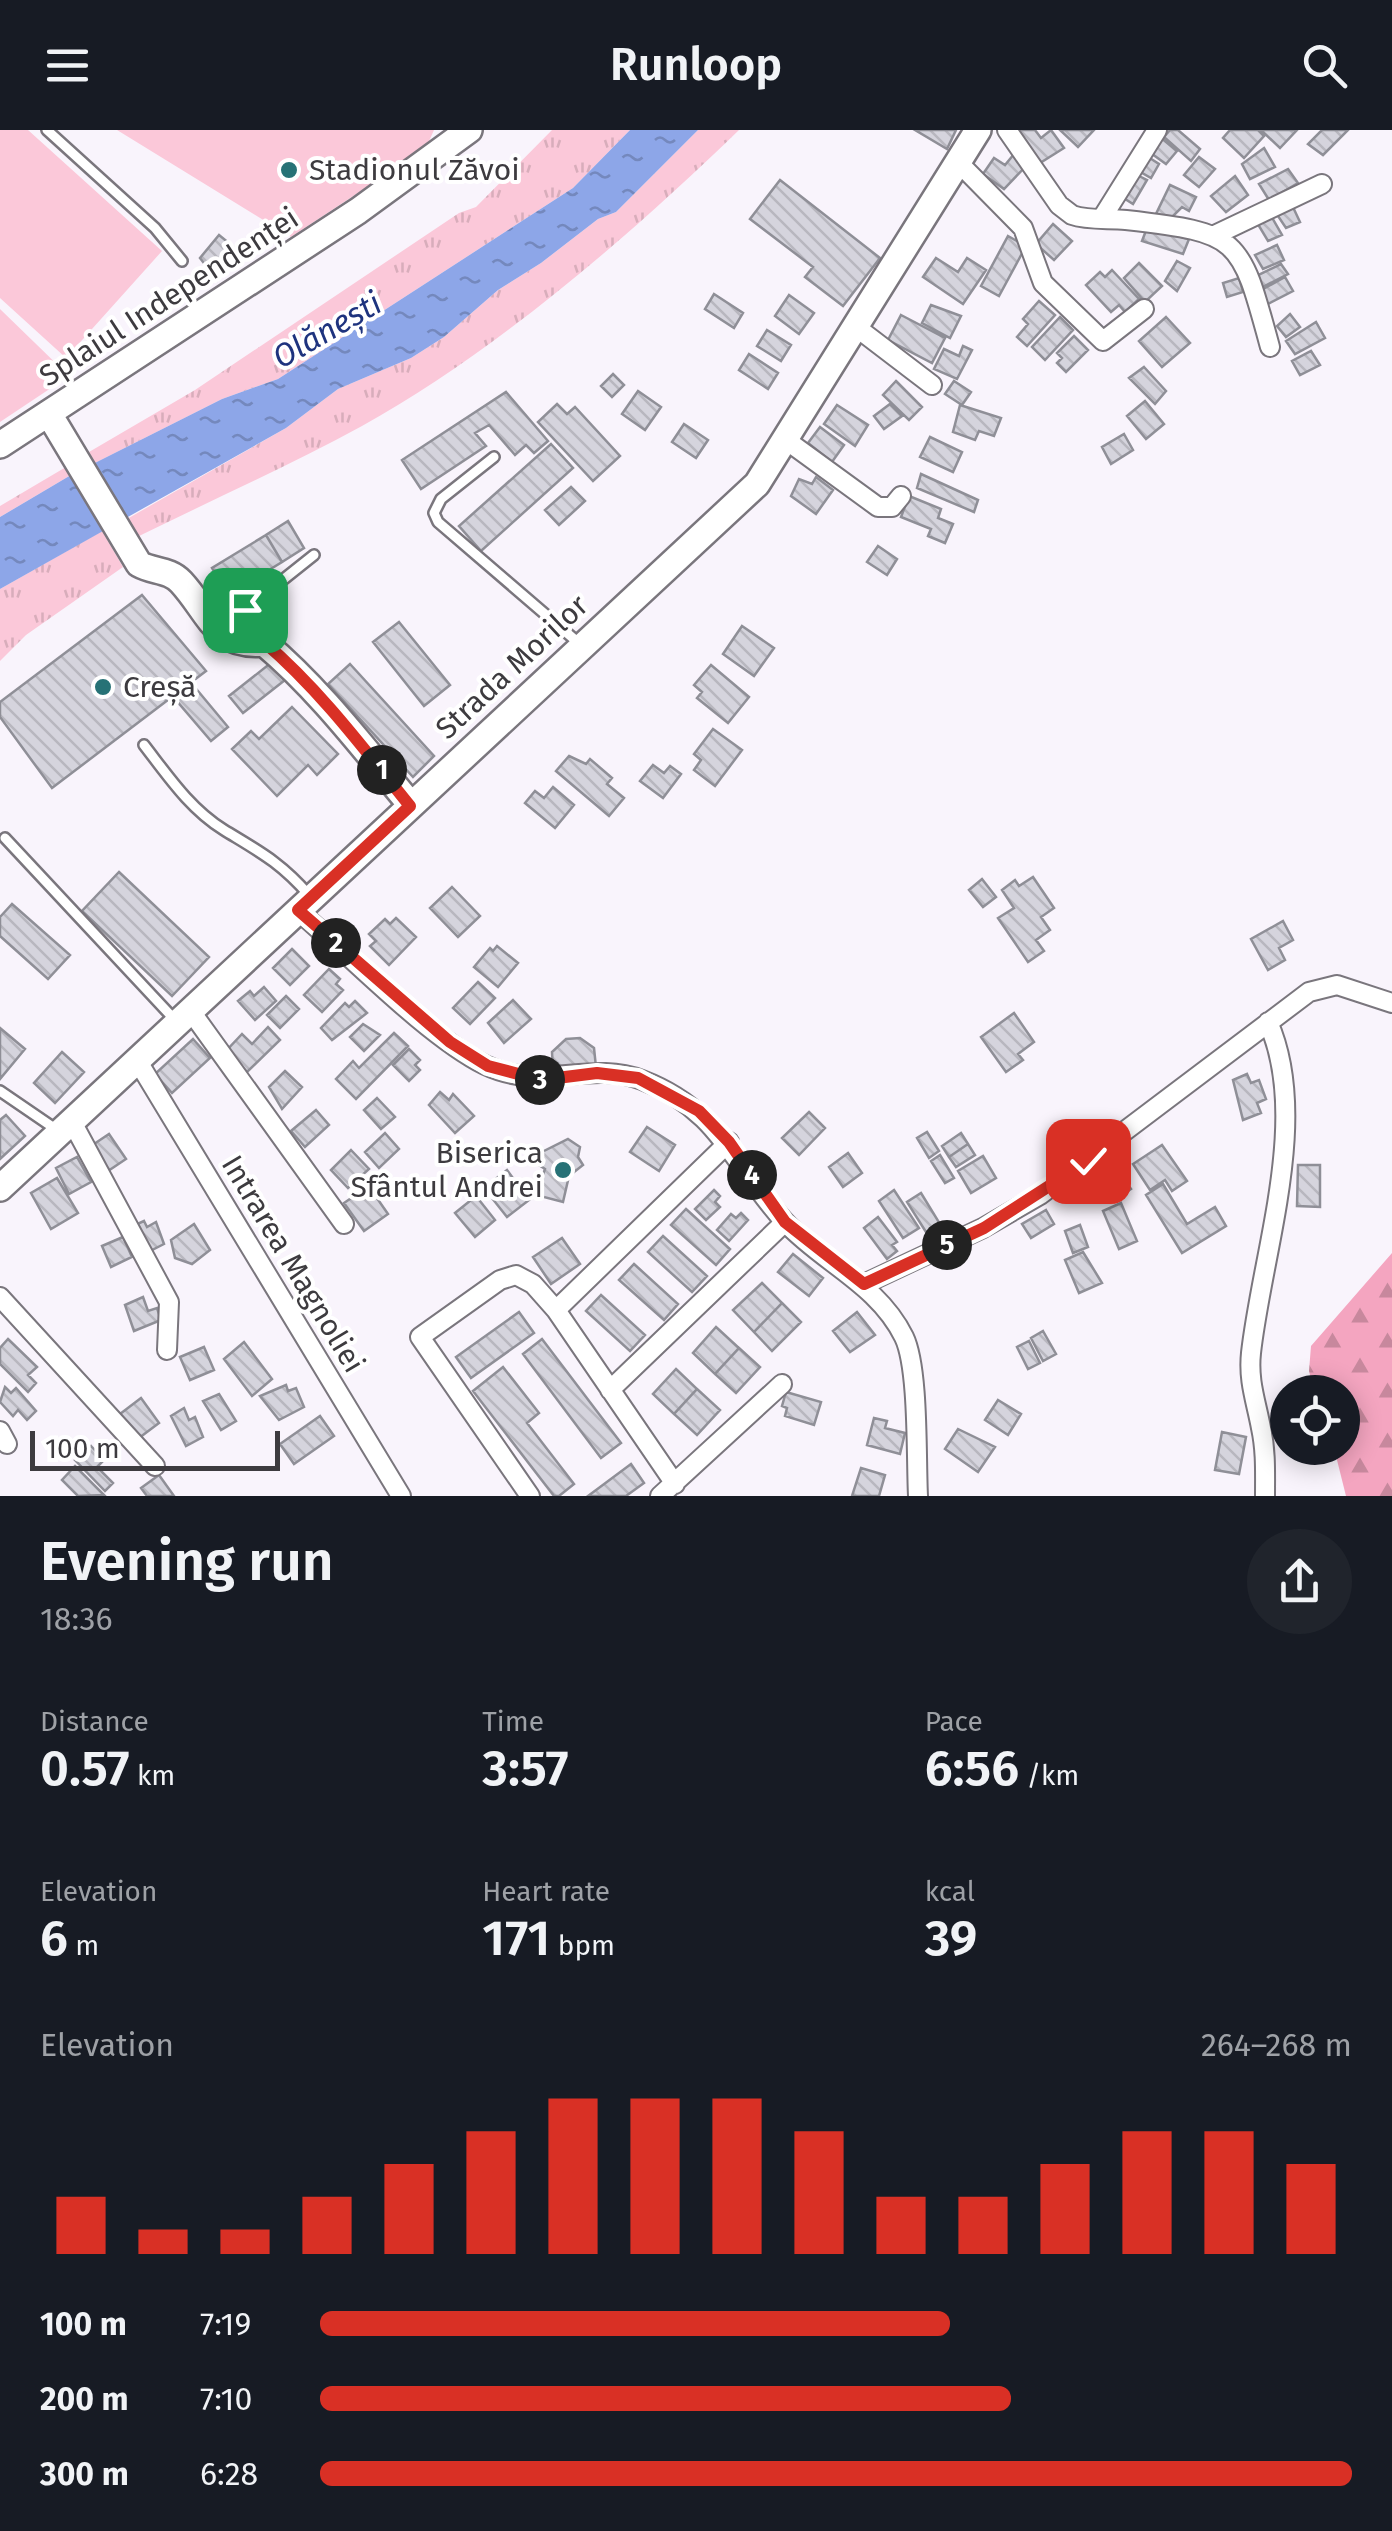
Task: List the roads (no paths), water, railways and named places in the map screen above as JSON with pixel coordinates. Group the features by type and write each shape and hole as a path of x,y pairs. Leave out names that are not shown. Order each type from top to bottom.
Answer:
{"street":[{"name":"Splaiul Independenței","path":"0,445 56,424 468,130"},
{"name":"Strada Morilor","path":"0,1188 740,502 786,440 978,130"},
{"path":"1008,130 1065,212 1080,218 1217,234 1322,184"},
{"path":"1102,218 1158,130"},
{"path":"958,162 1023,228 1034,270 1043,284 1103,340 1144,309"},
{"path":"1217,234 1242,260 1270,347"},
{"path":"856,327 932,386"},
{"path":"56,424 139,564 166,570 180,580 224,637 245,644 264,642 284,659 330,707 410,806"},
{"path":"786,440 878,507 892,507 901,496"},
{"path":"304,904 468,1056 525,1078 597,1073 638,1078 699,1111 729,1142 785,1222 864,1284 906,1340 918,1496"},
{"path":"864,1284 984,1228 1040,1196 1268,1022 1324,986 1337,985 1392,1002"},
{"path":"183,1016 344,1224"},
{"path":"1265,1496 1266,1458 1250,1393 1251,1354 1280,1192 1283,1072 1280,1049 1268,1022"},
{"name":"Intrarea Magnoliei","path":"137,1060 401,1496"},
{"path":"65,1126 169,1302 167,1350"},
{"path":"556,1310 729,1142"},
{"path":"610,1390 785,1222"},
{"path":"530,1496 420,1337 500,1280 516,1275 533,1284 556,1310 610,1390 668,1490 782,1384"},
{"path":"0,1297 154,1466"}],"lane":[{"path":"47,130 154,228 182,261"},
{"path":"494,456 441,499 434,513 438,522 582,646"},
{"path":"224,637 245,610 314,555"},
{"path":"144,745 186,799 223,829 281,863 304,904"},
{"path":"5,838 183,1016"},
{"path":"0,1090 65,1126"}],"water":[{"path":"630,130 698,130 616,212 598,219 498,290 444,337 411,358 338,389 286,428 0,589 0,517 71,475 222,399 278,379 573,188"}],"place":[{"name":"Stadionul Zăvoi","path":"289,170"},
{"name":"Creșă","path":"103,687"},
{"name":"Biserica Sfântul Andrei","path":"563,1170"}],"water label":[{"name":"Olănești","path":"327,330"}]}
